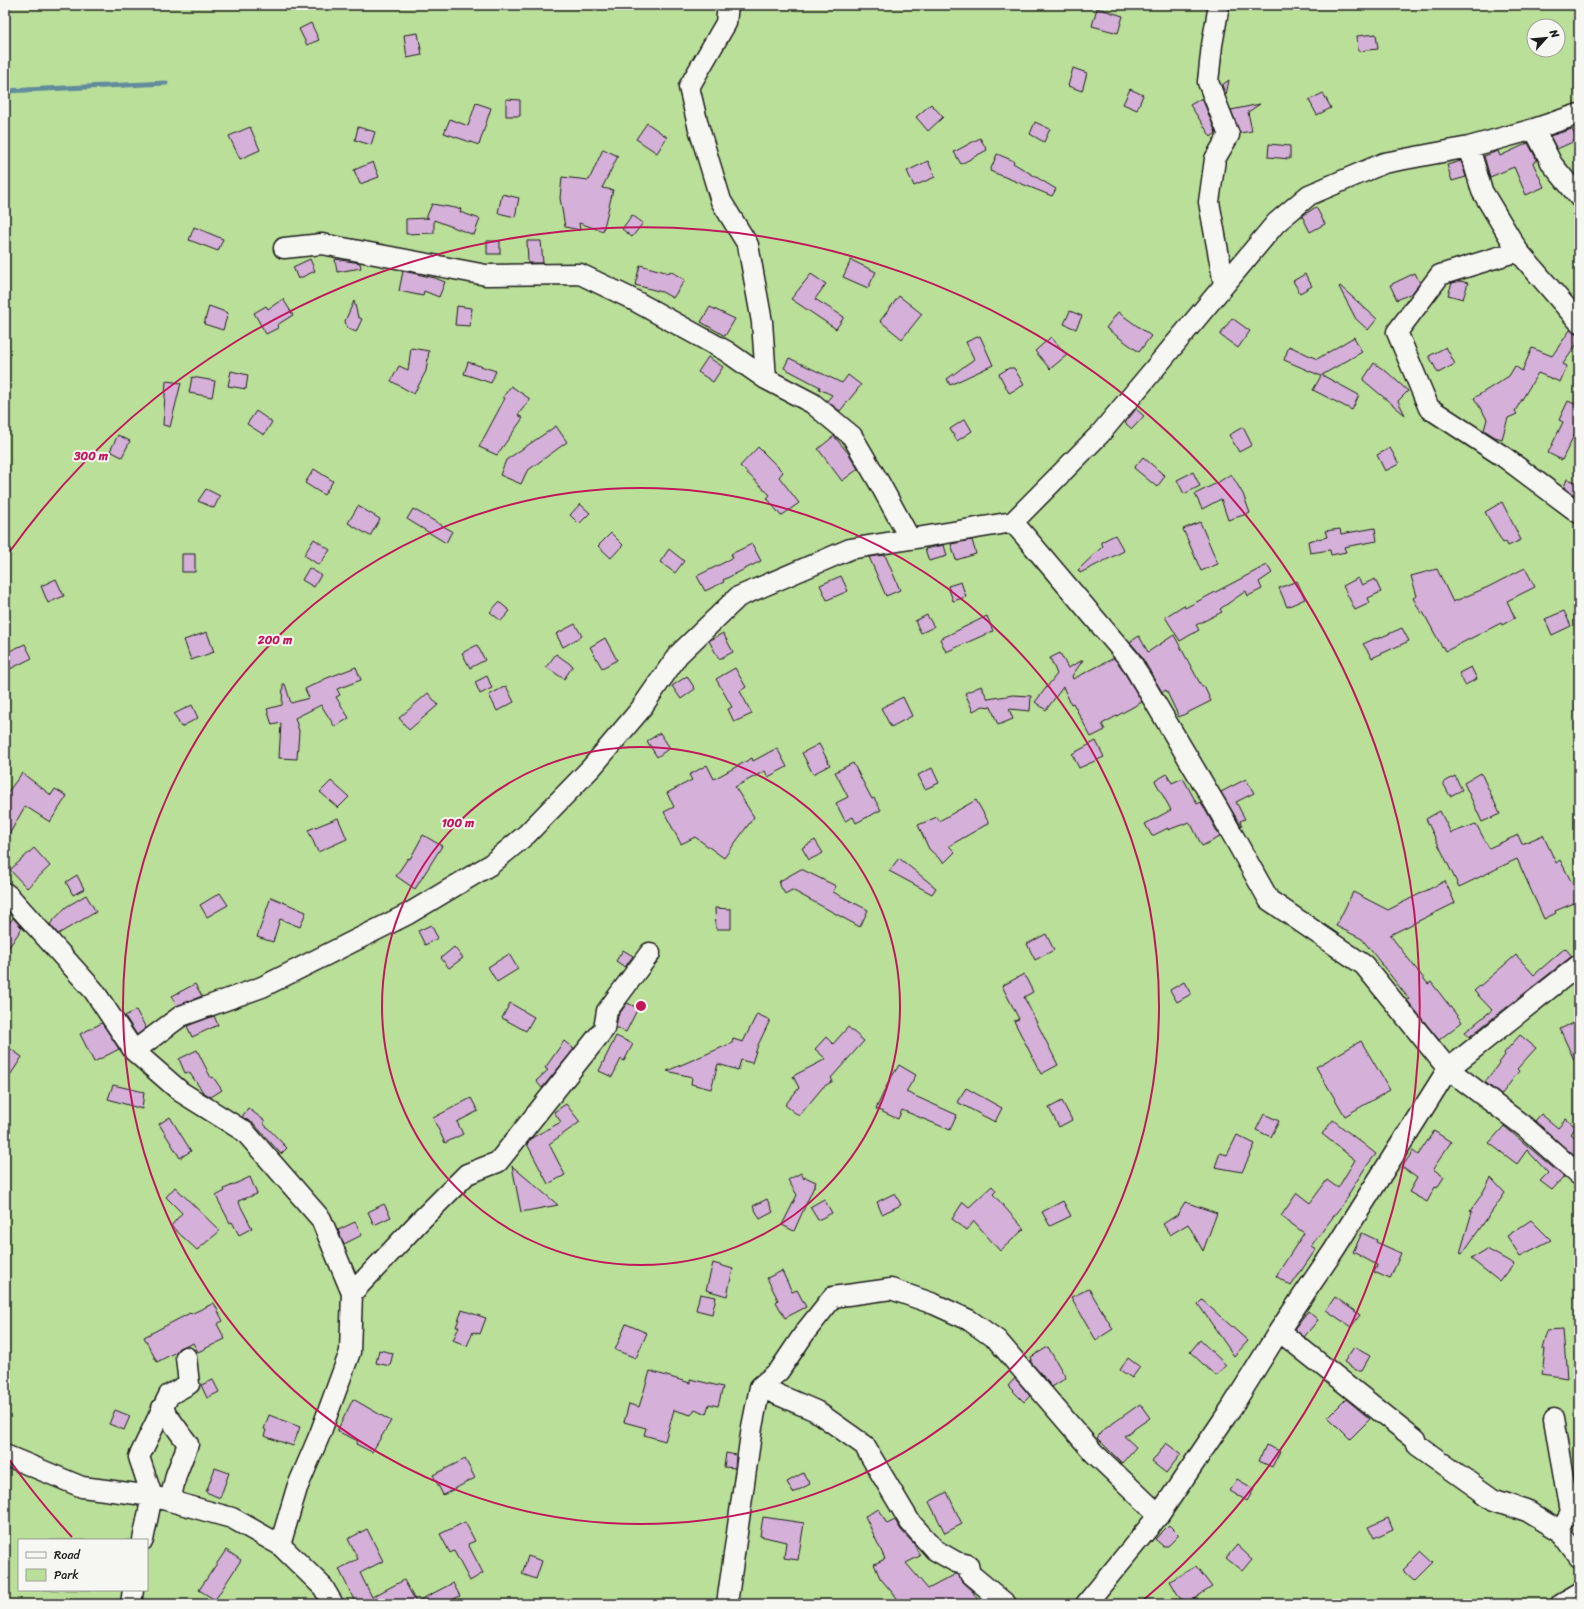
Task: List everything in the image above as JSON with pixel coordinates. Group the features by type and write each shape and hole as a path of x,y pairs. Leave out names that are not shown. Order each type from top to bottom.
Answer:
{"street":[{"path":"728,5 726,23 689,87 698,125 721,201 748,245 762,322 766,379"},
{"path":"1219,5 1212,45 1208,82 1229,135 1215,159 1209,202 1224,284"},
{"path":"134,1051 181,1016 262,987 408,914 490,864 527,834 592,767 640,710 678,655 738,597 850,549 1013,522 1100,434 1146,377 1185,334 1224,284 1276,223 1309,195 1384,163 1469,147 1534,130 1579,114"},
{"path":"1534,130 1552,164 1579,197"},
{"path":"1469,147 1482,190 1518,250 1579,322"},
{"path":"284,248 322,244 486,275 580,274 628,297 726,351 766,379 812,403 852,436 910,539"},
{"path":"1518,250 1440,275 1397,332 1430,408 1504,457 1579,513"},
{"path":"1013,522 1130,660 1217,807 1269,900 1364,965 1448,1069 1525,1127 1579,1175"},
{"path":"5,893 94,991 134,1051 181,1092 245,1132 321,1219 352,1293 350,1352 320,1434 297,1488 280,1545"},
{"path":"352,1293 467,1174 498,1162 604,1029 607,1011 650,953"},
{"path":"1086,1604 1159,1515 1232,1407 1279,1331 1334,1250 1448,1069 1579,965"},
{"path":"727,1604 752,1427 760,1387 779,1371 806,1331 833,1297 891,1288 934,1304 969,1320 997,1340 1094,1453 1159,1515"},
{"path":"1279,1331 1416,1440 1417,1445 1436,1459 1494,1500 1527,1511 1560,1531 1579,1557"},
{"path":"161,1498 139,1457 169,1395 189,1384 186,1357"},
{"path":"760,1387 816,1411 864,1445 915,1528 935,1550 956,1562 968,1565 970,1574 1006,1604"},
{"path":"143,1539 161,1498 176,1475 188,1444 162,1408"},
{"path":"1554,1418 1570,1513 1560,1531"},
{"path":"5,1455 82,1487 161,1498 232,1518 280,1545 323,1587 333,1604"},
{"path":"130,1604 133,1591"},
{"path":"1562,1604 1579,1594"}],"green space":[{"path":"5,5 1579,5 1579,1604 5,1604"}],"building":[{"path":"1097,8 1123,16 1118,33 1092,26"},
{"path":"311,23 319,40 307,45 299,29"},
{"path":"418,33 422,55 407,58 404,35"},
{"path":"1376,34 1378,49 1358,51 1357,36"},
{"path":"1073,68 1087,73 1082,91 1068,86"},
{"path":"1229,80 1226,95 1222,85"},
{"path":"1130,89 1143,95 1137,110 1123,104"},
{"path":"1323,93 1331,108 1317,115 1309,100"},
{"path":"1202,98 1216,133 1211,137 1190,105"},
{"path":"506,99 520,100 520,116 506,116"},
{"path":"476,103 491,108 479,145 444,133 450,119 468,126"},
{"path":"931,104 943,117 928,131 916,117"},
{"path":"1260,104 1248,112 1252,131 1240,133 1231,110"},
{"path":"1035,122 1050,129 1044,142 1030,134"},
{"path":"647,123 667,137 657,153 636,139"},
{"path":"250,127 260,150 240,159 229,136"},
{"path":"358,127 375,132 371,145 355,140"},
{"path":"1572,129 1577,140 1557,149 1550,136"},
{"path":"980,138 987,150 961,164 954,152"},
{"path":"1528,143 1537,160 1533,163 1544,187 1526,195 1514,167 1490,177 1484,156 1498,151 1500,156"},
{"path":"1269,144 1290,146 1290,159 1268,157"},
{"path":"603,149 618,156 602,188 613,190 603,231 579,223 580,230 565,227 560,198 562,177 589,180"},
{"path":"997,154 1014,161 1013,163 1056,189 1052,196 990,171"},
{"path":"928,161 935,177 914,186 907,171"},
{"path":"1461,161 1466,177 1452,181 1447,165"},
{"path":"373,162 379,177 360,184 354,170"},
{"path":"502,194 519,198 515,217 498,213"},
{"path":"432,204 461,209 460,212 480,219 474,235 434,220 434,233 406,234 406,219 429,218 426,218"},
{"path":"1316,207 1325,224 1310,232 1302,216"},
{"path":"632,215 643,223 632,237 622,229"},
{"path":"194,227 223,239 218,251 189,240"},
{"path":"487,241 500,241 500,254 487,254"},
{"path":"527,241 541,241 543,263 528,263"},
{"path":"310,259 315,271 298,279 293,267"},
{"path":"335,259 360,263 361,268 337,272"},
{"path":"851,260 876,272 868,288 843,277"},
{"path":"640,265 669,273 670,271 685,280 673,298 662,292 635,285"},
{"path":"403,271 435,278 445,282 439,297 424,291 423,296 399,291"},
{"path":"1415,273 1420,283 1412,293 1397,300 1390,285"},
{"path":"811,274 826,284 815,299 844,317 836,329 791,299"},
{"path":"1305,274 1312,286 1300,293 1293,281"},
{"path":"1460,281 1468,283 1463,299 1448,295 1452,283"},
{"path":"1340,286 1377,319 1368,330 1356,319 1339,287"},
{"path":"899,296 922,314 902,339 880,321"},
{"path":"283,299 293,315 277,325 278,328 266,334 254,313 266,306 268,309"},
{"path":"354,301 358,317 362,319 356,332 347,328 345,321"},
{"path":"209,306 228,313 223,330 204,324"},
{"path":"457,306 472,308 470,326 455,325"},
{"path":"710,307 735,319 725,336 701,322"},
{"path":"1070,311 1082,316 1076,329 1064,324"},
{"path":"1118,312 1151,336 1139,352 1106,328"},
{"path":"1232,318 1250,331 1238,348 1220,335"},
{"path":"1570,330 1579,337 1579,341 1563,364 1567,366 1560,382 1538,373 1515,411 1517,414 1508,418 1502,439 1495,437 1484,430 1487,419 1474,398 1509,376 1515,366 1522,371 1532,348 1552,356"},
{"path":"980,336 993,365 950,385 947,379 974,359 966,342"},
{"path":"1051,337 1067,355 1050,369 1035,351"},
{"path":"1354,337 1362,352 1322,375 1359,395 1352,410 1313,390 1321,376 1284,360 1289,346 1317,359"},
{"path":"1446,347 1455,364 1438,373 1429,356"},
{"path":"411,348 429,351 426,371 414,394 391,381 399,366 408,370"},
{"path":"708,357 723,367 713,382 698,372"},
{"path":"789,358 842,383 848,375 861,385 840,411 827,401 832,395 784,368"},
{"path":"468,362 496,371 491,383 464,374"},
{"path":"1374,363 1387,372 1408,391 1398,401 1405,415 1363,380"},
{"path":"1009,368 1014,368 1024,385 1009,393 999,374"},
{"path":"231,371 248,375 246,389 228,386"},
{"path":"192,377 215,381 212,397 189,393"},
{"path":"166,381 181,383 170,427 163,425"},
{"path":"511,386 530,399 518,415 523,418 497,455 479,447 505,398 503,397"},
{"path":"1568,401 1579,406 1579,425 1562,460 1548,453 1563,422 1559,420"},
{"path":"1136,409 1144,416 1132,429 1125,423"},
{"path":"256,411 272,422 264,435 247,424"},
{"path":"965,419 972,431 957,441 950,429"},
{"path":"556,426 567,442 527,471 521,484 500,475 506,460"},
{"path":"1243,427 1252,445 1239,452 1229,435"},
{"path":"118,435 130,441 122,457 110,451"},
{"path":"834,436 849,454 858,469 842,481 818,449"},
{"path":"758,447 783,472 779,477 799,503 781,516 767,498 770,495 740,466"},
{"path":"1390,448 1399,464 1385,471 1377,455"},
{"path":"1143,457 1165,476 1157,487 1134,468"},
{"path":"314,469 333,481 324,495 305,483"},
{"path":"1193,472 1200,486 1184,494 1177,480"},
{"path":"1231,474 1243,494 1250,513 1228,520 1221,499 1202,509 1195,494"},
{"path":"1567,479 1579,483 1579,499 1564,487"},
{"path":"206,489 220,496 214,508 198,501"},
{"path":"1502,502 1521,540 1508,546 1506,542 1503,543 1485,512"},
{"path":"580,504 590,513 579,524 570,515"},
{"path":"358,506 380,519 370,536 348,523"},
{"path":"413,509 452,531 446,543 407,519"},
{"path":"1200,522 1218,564 1201,571 1183,529"},
{"path":"1375,528 1377,541 1344,547 1346,552 1331,555 1330,550 1310,553 1308,541 1327,537 1325,531 1340,529 1341,534"},
{"path":"611,533 623,545 611,558 598,546"},
{"path":"1115,535 1124,551 1080,573 1078,570 1103,546 1101,542"},
{"path":"314,539 330,550 319,565 304,555"},
{"path":"972,540 976,554 956,560 951,544"},
{"path":"752,544 761,561 705,591 697,576 733,558 731,554"},
{"path":"944,545 947,556 929,561 925,549"},
{"path":"669,549 684,561 675,573 660,562"},
{"path":"182,554 195,554 195,572 182,572"},
{"path":"885,555 900,590 886,596 869,557"},
{"path":"1267,565 1272,573 1259,582 1262,589 1248,596 1246,591 1220,609 1222,612 1196,625 1199,630 1180,641 1165,617 1184,605 1185,608"},
{"path":"309,568 321,575 314,587 302,580"},
{"path":"1525,568 1535,587 1507,601 1515,618 1502,625 1501,623 1446,651 1443,646 1442,647 1423,612 1421,613 1413,598 1417,596 1411,576 1437,569 1453,602 1488,587"},
{"path":"841,576 848,591 827,600 820,585"},
{"path":"1358,578 1362,585 1375,579 1381,592 1368,598 1370,603 1355,610 1343,586"},
{"path":"56,579 64,596 48,603 41,586"},
{"path":"1297,581 1305,599 1287,607 1279,588"},
{"path":"961,582 966,597 953,601 948,586"},
{"path":"499,602 510,611 501,621 490,612"},
{"path":"1564,611 1571,626 1552,635 1545,619"},
{"path":"927,615 934,627 921,633 915,621"},
{"path":"987,616 993,631 946,652 940,639"},
{"path":"575,624 582,636 563,647 556,634"},
{"path":"1402,628 1409,641 1372,658 1363,644"},
{"path":"207,632 214,652 191,660 184,640"},
{"path":"723,633 733,652 719,659 709,641"},
{"path":"1174,635 1202,687 1204,686 1211,701 1179,717 1166,690 1162,692 1140,654 1130,642 1139,636 1148,652"},
{"path":"605,638 617,660 602,668 590,647"},
{"path":"25,644 32,658 10,669 5,658 5,653"},
{"path":"477,645 485,660 470,668 462,653"},
{"path":"1060,653 1068,668 1083,660 1072,676 1073,679 1114,658 1142,702 1102,724 1105,730 1091,737 1073,703 1071,704 1063,687 1046,710 1035,702 1057,674 1050,658"},
{"path":"556,654 573,666 564,679 546,667"},
{"path":"356,667 361,680 337,689 340,695 336,697 349,718 335,727 321,705 295,718 299,731 297,759 279,758 281,723 272,725 267,709 282,705 283,684 285,684 291,703 309,698 305,689 327,678"},
{"path":"1471,667 1477,679 1465,685 1459,673"},
{"path":"735,668 746,687 740,691 752,714 734,722 728,709 732,707 716,679"},
{"path":"487,676 492,688 480,694 475,682"},
{"path":"687,676 695,689 681,699 672,686"},
{"path":"506,686 514,702 497,711 489,695"},
{"path":"981,686 988,699 1013,695 1031,696 1030,711 1009,709 1013,719 998,725 991,707 983,706 973,711 965,693"},
{"path":"428,693 438,705 409,730 399,718"},
{"path":"903,697 912,716 891,727 881,708"},
{"path":"192,705 198,718 181,727 174,714"},
{"path":"660,733 670,748 657,757 647,741"},
{"path":"1096,741 1104,757 1079,768 1072,754"},
{"path":"819,744 830,765 813,774 802,753"},
{"path":"777,748 787,767 768,777 765,771 735,787 754,817 724,858 695,837 681,844 664,812 674,807 667,793 692,780 689,775 707,765 714,779 752,758 753,761"},
{"path":"853,763 872,799 874,798 881,810 856,823 853,817 845,821 836,803 848,797 835,772"},
{"path":"932,768 939,783 925,789 918,775"},
{"path":"22,773 51,795 55,789 67,796 50,822 25,806 5,842 5,796"},
{"path":"1481,773 1500,814 1482,822 1464,783"},
{"path":"1167,774 1172,783 1183,778 1197,804 1201,802 1220,837 1202,846 1189,822 1168,830 1168,828 1152,836 1145,824 1171,810 1155,781"},
{"path":"1455,776 1462,790 1450,796 1443,783"},
{"path":"1246,779 1254,793 1236,802 1245,819 1240,821 1241,826 1221,792"},
{"path":"331,781 349,797 338,808 320,792"},
{"path":"976,800 989,823 949,846 955,852 944,863 929,849 918,825 937,817 939,821"},
{"path":"1440,811 1451,833 1476,824 1489,848 1518,835 1522,844 1543,835 1556,863 1560,860 1579,896 1579,901 1555,911 1556,913 1544,919 1517,859 1459,887 1426,819"},
{"path":"338,818 347,839 318,852 308,830"},
{"path":"423,835 442,846 415,889 396,876 408,858 410,859"},
{"path":"815,840 823,853 809,860 802,848"},
{"path":"34,848 50,866 27,888 10,870"},
{"path":"899,858 936,888 932,894 889,871"},
{"path":"801,869 836,886 833,892 868,910 860,927 792,890 785,894 778,882"},
{"path":"77,875 84,889 73,895 66,882"},
{"path":"1445,881 1455,903 1390,935 1428,984 1431,982 1462,1022 1439,1040 1362,939 1336,926 1353,892 1388,910"},
{"path":"220,893 228,905 207,917 200,905"},
{"path":"86,895 96,912 58,934 50,924 66,907"},
{"path":"271,897 306,912 300,927 280,919 273,942 257,937"},
{"path":"715,908 731,909 731,929 716,929"},
{"path":"13,918 22,928 5,953 5,929"},
{"path":"431,925 438,938 425,945 418,931"},
{"path":"1046,934 1054,950 1035,960 1027,944"},
{"path":"454,947 463,958 449,968 441,958"},
{"path":"1565,948 1572,956 1469,1037 1465,1032 1492,1010 1474,991 1516,955 1534,975"},
{"path":"623,950 633,956 625,967 616,961"},
{"path":"509,954 518,969 497,982 488,967"},
{"path":"1024,974 1033,992 1024,997 1058,1065 1041,1074 1014,1021 1019,1019 1002,986"},
{"path":"1184,982 1191,994 1177,1002 1170,990"},
{"path":"195,984 202,996 176,1006 172,996"},
{"path":"510,1003 534,1017 526,1031 502,1018"},
{"path":"627,1003 638,1008 626,1032 616,1027 618,1016"},
{"path":"136,1010 146,1028 137,1035 125,1016"},
{"path":"757,1014 770,1020 758,1045 752,1063 741,1060 738,1070 718,1064 711,1089 691,1084 692,1077 667,1071 732,1043 733,1039 743,1042"},
{"path":"214,1016 218,1025 192,1037 187,1026"},
{"path":"1579,1020 1579,1071 1560,1029"},
{"path":"102,1023 119,1049 94,1062 80,1034"},
{"path":"848,1027 864,1041 831,1078 833,1081 823,1087 799,1116 785,1105 799,1088 793,1076 826,1059 815,1049 826,1037 833,1044"},
{"path":"1520,1035 1536,1048 1517,1069 1519,1071 1501,1095 1485,1082 1505,1055 1504,1053"},
{"path":"616,1036 633,1044 624,1061 621,1059 612,1077 599,1071"},
{"path":"564,1041 574,1049 542,1088 536,1081 548,1070 545,1068"},
{"path":"1361,1041 1390,1090 1345,1116 1316,1067"},
{"path":"5,1045 22,1057 5,1083"},
{"path":"197,1050 211,1078 213,1077 222,1090 211,1097 203,1092 189,1072 185,1073 179,1059"},
{"path":"899,1065 916,1075 906,1092 957,1115 950,1130 902,1110 898,1119 876,1109 888,1083"},
{"path":"113,1085 144,1092 142,1109 108,1099"},
{"path":"966,1088 1002,1108 995,1122 957,1102"},
{"path":"471,1098 478,1111 457,1122 463,1134 445,1143 433,1118"},
{"path":"1062,1101 1072,1120 1059,1127 1049,1108"},
{"path":"566,1104 580,1122 549,1144 565,1175 548,1184 527,1144 533,1137 561,1122 554,1112"},
{"path":"248,1108 265,1121 263,1123 287,1148 281,1154 254,1124 242,1117"},
{"path":"1264,1114 1279,1121 1271,1137 1256,1130"},
{"path":"1541,1114 1558,1128 1566,1119 1576,1127 1571,1134 1579,1141 1579,1160 1535,1121"},
{"path":"170,1117 191,1151 180,1158 159,1124"},
{"path":"1333,1120 1376,1154 1365,1168 1348,1195 1349,1196 1311,1246 1316,1249 1291,1286 1276,1276 1304,1233 1281,1216 1297,1193 1310,1203 1327,1180 1338,1188 1355,1160 1322,1134"},
{"path":"1504,1126 1564,1177 1552,1190 1540,1181 1548,1173 1527,1150 1517,1164 1489,1143"},
{"path":"1434,1131 1451,1142 1433,1169 1444,1177 1437,1188 1435,1187 1427,1202 1409,1192 1417,1178 1402,1167 1413,1151 1418,1155"},
{"path":"1237,1135 1255,1144 1242,1172 1215,1167 1220,1153 1227,1155"},
{"path":"512,1166 558,1205 521,1212"},
{"path":"801,1173 804,1179 805,1177 816,1182 794,1231 782,1225 797,1195 788,1180"},
{"path":"250,1177 257,1194 238,1201 252,1228 239,1235 232,1222 230,1223 216,1196 225,1191 224,1189"},
{"path":"1491,1178 1505,1193 1462,1254 1460,1253 1472,1212 1470,1211"},
{"path":"992,1186 996,1191 993,1194 1024,1229 1000,1251 974,1221 967,1230 952,1219 963,1202 969,1207"},
{"path":"175,1187 220,1231 197,1250 171,1226 182,1213 166,1197"},
{"path":"895,1193 901,1205 882,1214 877,1202"},
{"path":"767,1199 773,1212 760,1219 753,1206"},
{"path":"824,1199 832,1213 818,1220 810,1207"},
{"path":"1063,1201 1071,1216 1050,1226 1042,1212"},
{"path":"1185,1202 1217,1213 1203,1251 1188,1224 1170,1235 1163,1224 1177,1215"},
{"path":"384,1204 391,1217 374,1225 368,1212"},
{"path":"1531,1220 1551,1240 1520,1256 1507,1236"},
{"path":"355,1222 362,1235 344,1244 338,1230"},
{"path":"1362,1233 1377,1240 1376,1242 1401,1253 1390,1279 1374,1272 1377,1265 1353,1252"},
{"path":"1487,1249 1514,1264 1500,1282 1471,1259"},
{"path":"713,1263 733,1269 727,1296 706,1290"},
{"path":"782,1271 792,1292 797,1290 806,1307 785,1318 776,1302 778,1300 767,1278"},
{"path":"1089,1289 1113,1329 1096,1340 1071,1297"},
{"path":"700,1294 716,1297 712,1314 696,1310"},
{"path":"1335,1297 1360,1315 1351,1327 1326,1310"},
{"path":"1202,1300 1248,1341 1234,1356 1198,1304"},
{"path":"214,1303 223,1321 217,1324 225,1339 198,1352 193,1343 188,1346 184,1346 157,1362 144,1337 190,1313 191,1314"},
{"path":"462,1310 486,1318 480,1334 473,1332 467,1346 453,1340 459,1327 456,1327"},
{"path":"1308,1311 1318,1320 1304,1337 1294,1329"},
{"path":"626,1324 647,1333 636,1358 615,1350"},
{"path":"1563,1330 1567,1378 1542,1374 1545,1349 1542,1349 1547,1331"},
{"path":"1200,1340 1226,1365 1216,1376 1190,1352"},
{"path":"1048,1347 1066,1378 1052,1387 1030,1361 1032,1360 1031,1357"},
{"path":"1354,1347 1370,1356 1362,1370 1356,1370 1344,1362"},
{"path":"379,1350 393,1353 390,1366 376,1363"},
{"path":"1128,1358 1140,1367 1132,1378 1120,1370"},
{"path":"650,1371 690,1383 690,1379 723,1387 718,1406 709,1404 706,1414 695,1409 691,1415 674,1410 665,1441 644,1435 646,1428 624,1422 629,1404 639,1407"},
{"path":"1015,1378 1030,1396 1024,1402 1008,1386"},
{"path":"213,1380 219,1392 207,1398 201,1385"},
{"path":"353,1399 391,1421 372,1452 356,1444 358,1441 337,1431"},
{"path":"1346,1399 1370,1419 1350,1439 1328,1417"},
{"path":"1140,1404 1150,1418 1124,1436 1136,1447 1122,1463 1097,1438 1102,1431"},
{"path":"115,1410 130,1416 124,1430 109,1424"},
{"path":"269,1415 300,1427 293,1446 264,1436 266,1430 264,1429"},
{"path":"1166,1443 1181,1454 1166,1473 1152,1462"},
{"path":"1266,1445 1280,1451 1272,1467 1259,1461"},
{"path":"726,1453 736,1455 735,1468 724,1467"},
{"path":"465,1459 475,1478 443,1495 433,1475"},
{"path":"215,1468 229,1473 220,1498 206,1492"},
{"path":"803,1473 810,1484 793,1493 787,1482"},
{"path":"1237,1479 1254,1489 1247,1501 1230,1491"},
{"path":"947,1492 962,1524 945,1533 929,1502"},
{"path":"879,1509 887,1524 895,1520 901,1530 914,1544 920,1556 906,1563 928,1589 958,1574 962,1582 973,1592 980,1604 902,1604 880,1578 874,1564 885,1559 865,1516"},
{"path":"763,1517 804,1523 798,1560 784,1558 786,1542 760,1536"},
{"path":"1388,1518 1393,1530 1374,1539 1368,1527"},
{"path":"465,1522 475,1541 468,1544 483,1573 470,1581 454,1551 450,1553 440,1534"},
{"path":"1169,1525 1179,1535 1168,1546 1163,1546 1155,1539"},
{"path":"367,1529 383,1561 360,1573 372,1597 404,1580 416,1602 453,1583 460,1596 444,1604 356,1604 339,1569 358,1559 348,1539"},
{"path":"1237,1545 1252,1559 1242,1571 1226,1558"},
{"path":"226,1550 241,1560 215,1600 199,1590"},
{"path":"1421,1551 1434,1563 1416,1581 1403,1569"},
{"path":"528,1556 542,1561 536,1579 522,1574"},
{"path":"1196,1566 1212,1587 1186,1604 1183,1599 1181,1600 1170,1581"}],"waterway":[{"path":"5,91 166,83"}]}
